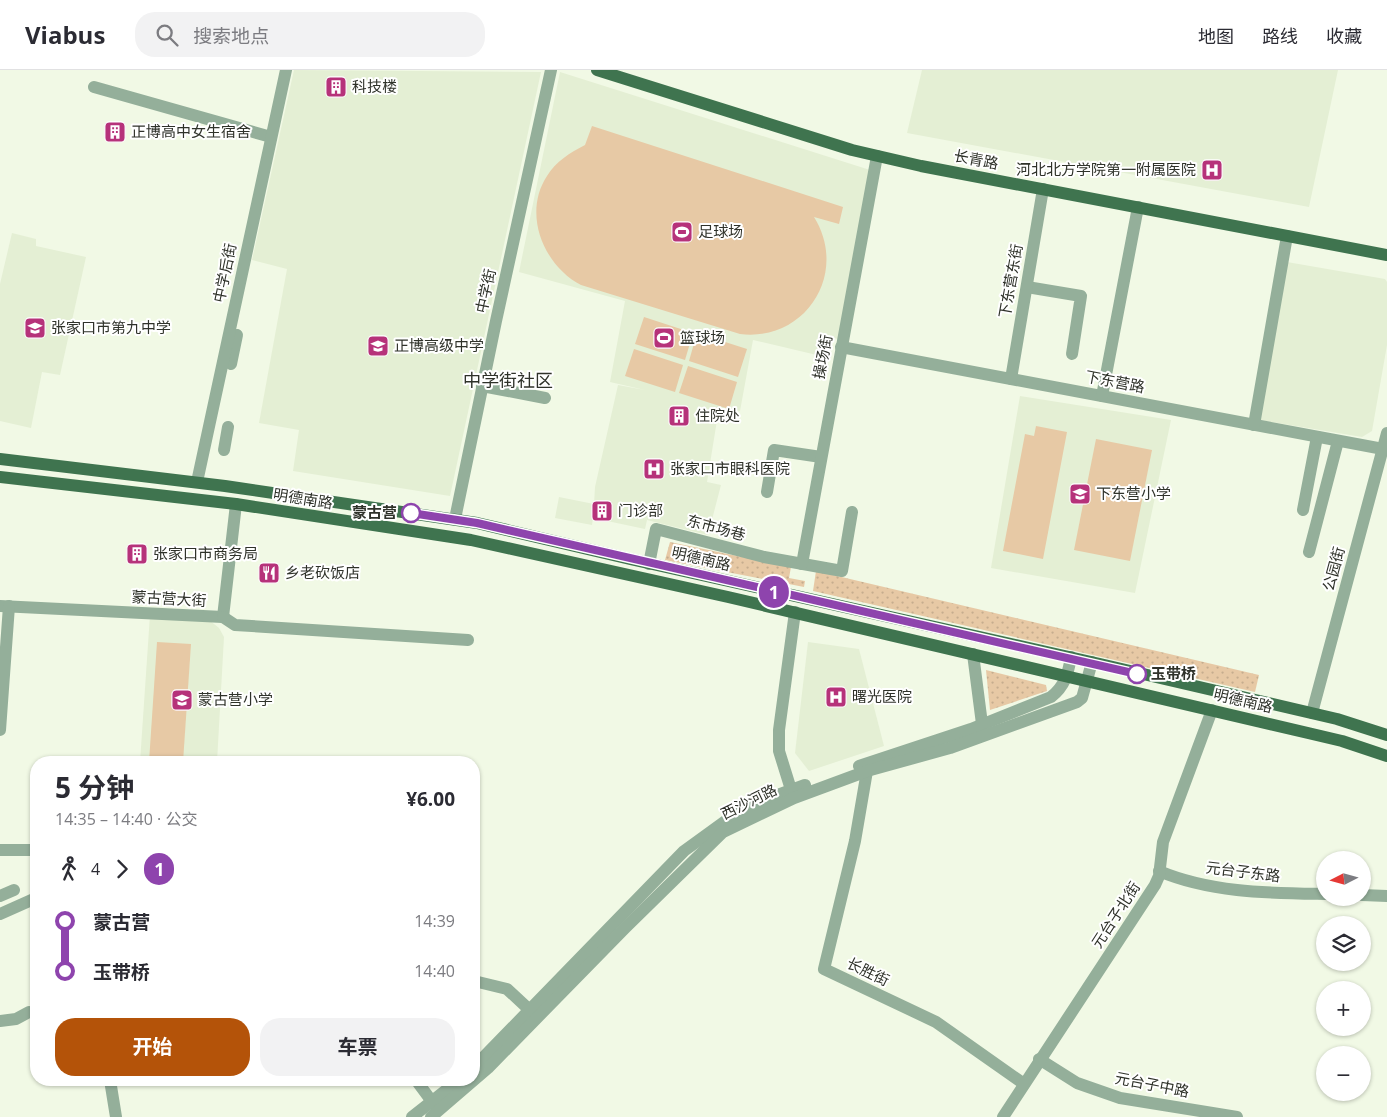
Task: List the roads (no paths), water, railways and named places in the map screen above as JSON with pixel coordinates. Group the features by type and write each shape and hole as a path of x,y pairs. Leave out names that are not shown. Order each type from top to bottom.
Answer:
{"main road":[{"name":"长青路","path":"597,70 877,156 1387,255"},
{"name":"明德南路","path":"0,459 196,482 455,520 1071,657 1312,713 1387,735"},
{"name":"明德南路","path":"0,477 230,504 471,540 795,612 1212,710 1342,741 1387,756"},
{"path":"225,486 230,504"},
{"path":"529,553 532,536"}],"street":[{"name":"中学后街","path":"196,482 235,325 271,137 286,70"},
{"name":"中学街","path":"455,520 482,386 551,70"},
{"path":"94,87 271,137"},
{"name":"操场街","path":"802,564 877,156"},
{"name":"下东营东街","path":"1011,379 1043,189"},
{"path":"1102,396 1138,207"},
{"path":"1254,425 1287,236"},
{"path":"1027,287 1081,296 1072,354"},
{"path":"231,364 235,325 246,288"},
{"name":"下东营路","path":"841,348 1383,449"},
{"path":"482,386 545,398"},
{"path":"207,433 226,438"},
{"name":"公园街","path":"1312,713 1387,433"},
{"path":"1303,510 1316,437"},
{"path":"1309,552 1338,441"},
{"path":"767,492 774,450 821,457"},
{"name":"蒙古营大街","path":"5,606 223,617 230,504"},
{"path":"802,564 842,571 852,512"},
{"name":"东市场巷","path":"649,564 656,529 764,557 802,564"},
{"path":"0,730 5,606"},
{"path":"793,794 780,751 779,730 795,612"},
{"path":"223,617 235,625 468,640"},
{"path":"973,654 982,724"},
{"name":"西沙河路","path":"480,1075 488,1068 534,1013 684,851 735,814 866,768 1051,697 1060,690 1067,677 1071,657"},
{"name":"西沙河路","path":"866,768 950,748 1077,702 1082,698 1092,662"},
{"name":"元台子北街","path":"1003,1117 1155,885 1160,871 1163,842 1212,710"},
{"name":"长胜街","path":"866,768 855,841 824,969 936,1022 1024,1084"},
{"path":"0,850 30,850"},
{"name":"元台子东路","path":"1160,871 1178,879 1224,888 1316,893"},
{"path":"0,896 14,890"},
{"path":"1371,895 1387,896"},
{"path":"0,914 30,901"},
{"path":"480,982 507,989 534,1013"},
{"path":"3,1016 30,1013"},
{"name":"西沙河路","path":"480,1062 534,1013"},
{"name":"元台子中路","path":"1040,1059 1077,1083 1120,1098 1237,1117"},
{"path":"111,1086 116,1117"},
{"path":"421,1086 433,1102"},
{"path":"412,1117 452,1086"},
{"name":"西沙河路","path":"431,1117 467,1086"}],"place":[{"name":"科技楼","path":"336,87"},
{"name":"正博高中女生宿舍","path":"115,132"},
{"name":"河北北方学院第一附属医院","path":"1212,170"},
{"name":"足球场","path":"682,232"},
{"name":"张家口市第九中学","path":"35,328"},
{"name":"篮球场","path":"664,338"},
{"name":"正博高级中学","path":"378,346"},
{"name":"住院处","path":"679,416"},
{"name":"张家口市眼科医院","path":"654,469"},
{"name":"下东营小学","path":"1080,494"},
{"name":"门诊部","path":"602,511"},
{"name":"蒙古营","path":"411,513"},
{"name":"张家口市商务局","path":"137,554"},
{"name":"乡老砍饭店","path":"269,573"},
{"name":"玉带桥","path":"1137,674"},
{"name":"曙光医院","path":"836,697"},
{"name":"蒙古营小学","path":"182,700"}],"district":[{"name":"中学街社区","path":"508,381"}]}
